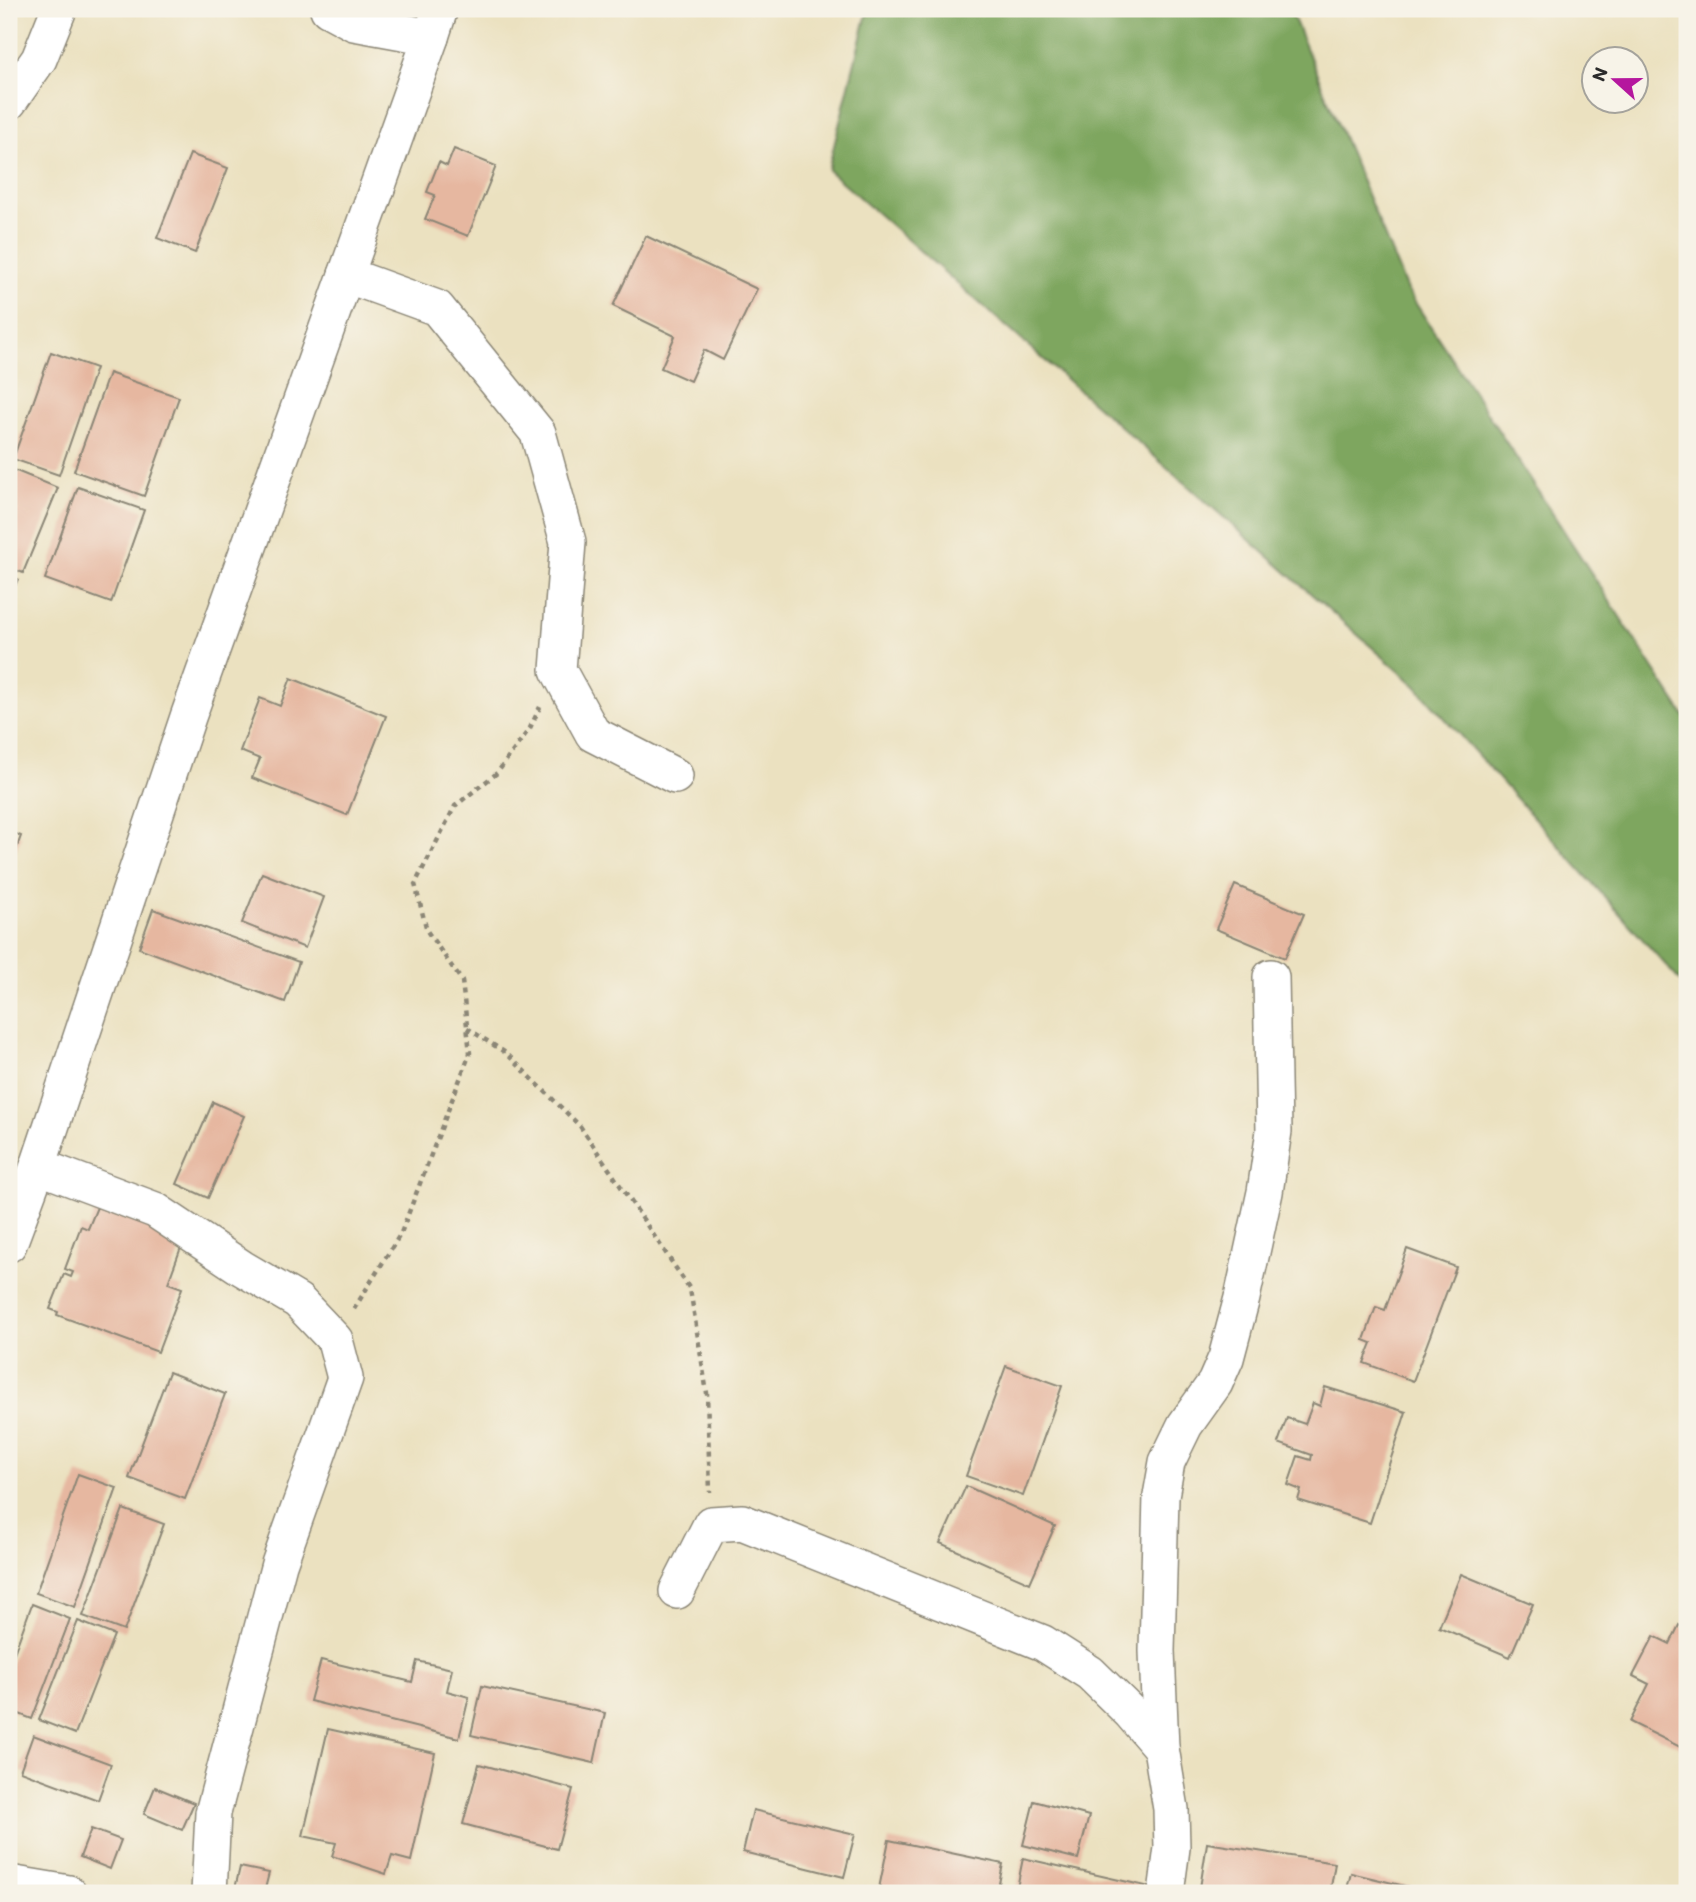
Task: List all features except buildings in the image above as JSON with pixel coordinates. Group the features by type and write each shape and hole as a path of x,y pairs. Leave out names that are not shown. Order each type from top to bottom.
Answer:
{"street":[{"path":"9,102 39,59 59,9"},
{"path":"9,1244 38,1166 188,717 435,23 354,23 328,9"},
{"path":"346,275 437,308 538,433 568,542 558,670 593,734 675,776"},
{"path":"1167,1893 1172,1848 1171,1809 1161,1748 1157,1651 1161,1496 1167,1462 1185,1425 1215,1383 1226,1358 1265,1192 1275,1131 1271,977"},
{"path":"38,1166 155,1210 242,1268 298,1301 335,1340 345,1378 279,1564 214,1813 209,1893"},
{"path":"677,1591 711,1524 742,1522 1043,1643 1090,1673 1161,1748"},
{"path":"9,1883 69,1893"}],"path":[{"path":"335,1340 401,1233 470,1053 462,981 427,931 415,884 455,806 497,774 530,728 558,670"},
{"path":"467,1028 506,1053 580,1126 690,1289 707,1393 711,1524"}],"green space":[{"path":"868,9 1290,9 1407,290 1687,720 1687,989 1416,686 828,170"}]}
